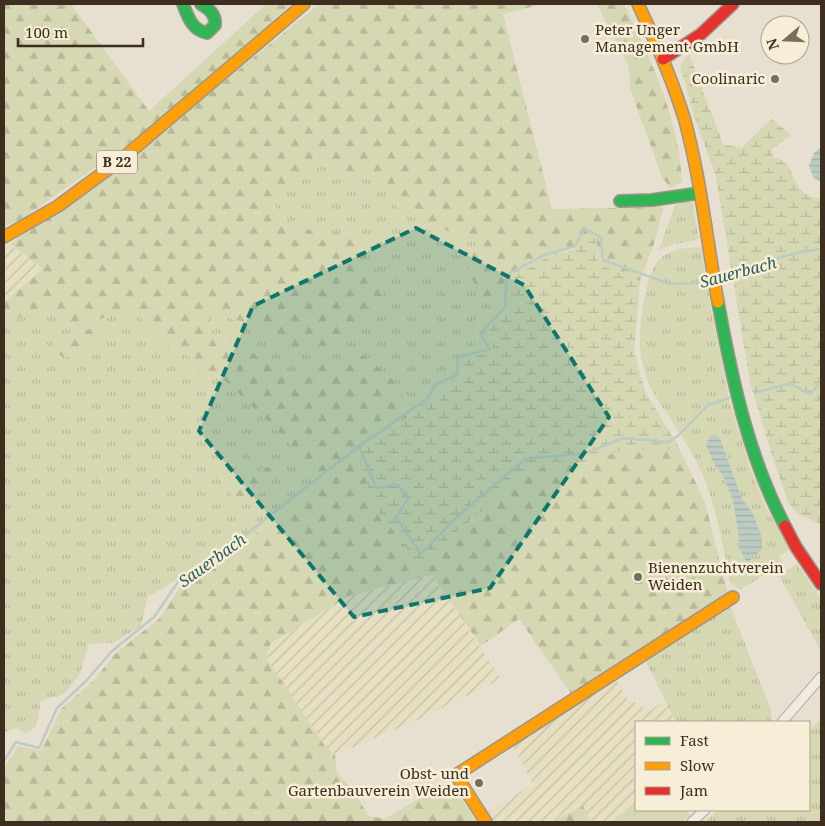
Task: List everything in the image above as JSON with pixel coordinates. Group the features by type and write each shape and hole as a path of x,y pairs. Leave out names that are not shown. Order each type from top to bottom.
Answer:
{"main road":[{"path":"183,4 194,29 200,33 207,33 215,25 215,16 201,4"},
{"name":"B 22","path":"4,237 58,206 123,158 304,4"},
{"path":"638,4 663,59 686,124 733,378 740,412 755,461 771,501 792,540 819,581"},
{"path":"663,59 683,48 710,28 733,4"},
{"path":"620,202 652,200 700,193"},
{"path":"486,822 456,775 733,597"}],"street":[{"path":"783,721 821,677"},
{"path":"692,822 704,811"}],"highlighted area":[{"path":"416,228 524,285 609,417 490,588 354,617 199,431 253,306"}],"shaded area":[{"path":"821,147 821,183 813,177 809,165 814,153"},
{"path":"10,244 43,269 4,302 4,248"},
{"path":"715,435 720,438 742,499 753,513 762,538 762,549 747,563 738,545 739,538 733,501 723,476 714,464 706,445 710,436"},
{"path":"432,575 501,679 420,719 335,755 325,746 266,657 271,643 351,595"},
{"path":"614,677 628,699 650,710 666,700 676,721 635,721 635,803 611,822 591,822 583,806 551,822 491,822 486,813 533,784 512,744"}],"green space":[{"path":"4,4 71,4 149,111 266,4 291,4 158,123 25,217 4,227"},
{"path":"319,4 542,4 503,14 552,209 612,208 660,203 663,209 655,241 640,281 598,264 597,240 548,257 512,304 485,299 467,271 477,243 401,212 381,182 323,163 273,198 283,227 351,234 388,288 333,345 300,351 253,325 212,313 208,331 269,361 282,376 319,365 365,355 396,383 412,414 357,452 419,564 531,469 590,462 627,448 668,451 677,444 705,502 728,595 572,695 519,619 481,646 432,575 351,595 271,643 266,657 325,746 335,755 337,773 351,788 369,816 385,819 434,790 453,786 477,822 4,822 4,768 18,746 41,751 61,709 93,681 115,654 160,618 183,582 220,562 325,477 311,471 293,446 230,385 213,371 190,370 191,358 153,334 139,316 129,311 78,325 64,324 51,314 36,317 4,317 4,302 43,269 10,244 131,158"},
{"path":"597,4 624,4 662,90 675,135 682,182 670,188 662,177 630,89 629,67"},
{"path":"689,54 723,144 741,148 772,119 791,135 772,149 773,157 788,166 804,193 814,198 821,198 821,524 798,514 788,502 750,382 716,177 695,119 680,66"},
{"path":"323,163 381,182 401,212 477,243 485,299 512,304 486,331 495,351 465,377 442,386 432,401 412,414 396,383 365,355 319,365 282,376 269,361 208,331 212,313 253,325 300,351 351,234 283,227 273,198"},
{"path":"687,201 692,202 699,238 659,250 675,205"},
{"path":"588,234 597,240 598,264 640,281 634,352 646,393 677,444 668,451 627,448 590,462 531,469 419,564 375,507 357,452 432,401 442,386 464,377 465,359 495,351 486,331 512,304 513,277 548,257 575,249"},
{"path":"701,247 730,403 750,467 765,506 790,550 779,557 783,563 740,590 730,582 716,515 703,476 696,460 650,387 640,351 640,328 643,307 648,284 655,266 659,260 669,253 679,249","holes":["715,435 720,438 742,499 753,513 762,538 747,562 738,545 739,538 733,501 723,476 714,464 710,437"]},
{"path":"129,311 140,316 153,334 191,358 190,369 213,371 293,446 311,471 326,477 219,562 196,575 183,575 148,596 141,626 113,643 89,644 80,674 67,691 59,697 52,697 40,702 39,716 35,728 25,733 17,728 4,732 4,317 36,317 51,314 64,324 78,325","holes":["100,328 102,334 54,342 63,334 76,335 89,329"]},
{"path":"100,328 102,334 94,348 75,358 61,356 50,348 63,334 76,335 89,329"},
{"path":"269,467 275,474 270,486 245,504 234,503 230,492 233,487 241,479"},
{"path":"797,564 821,599 821,647 819,648 779,575"},
{"path":"729,603 771,710 771,721 676,721 644,658"},
{"path":"821,719 821,822 705,822 718,811 810,811 810,730"},
{"path":"635,803 635,811 688,811 690,816 682,822 611,822"},
{"path":"583,806 591,822 551,822"}],"waterway":[{"name":"Sauerbach","path":"4,761 16,742 39,748 57,708 86,681 112,651 154,617 180,579 212,561 359,446 427,399 436,384 457,375 458,357 490,349 480,333 505,307 507,275 544,255 575,246 585,228 601,238 603,260 670,284 696,283 711,279"},
{"name":"Sauerbach","path":"718,277 782,257 821,249"},
{"name":"Sauerbach","path":"755,393 787,384 810,394 821,382"},
{"name":"Sauerbach","path":"359,446 376,488 398,485 408,499 396,517 421,554 456,518 525,459 587,453 623,438 668,442 678,436 708,405 729,398"}],"traffic: fast":[{"path":"183,4 194,26 207,33 215,25 214,18 209,10 201,4"},
{"path":"620,201 652,200 700,193"},
{"path":"718,302 729,360 751,445 772,499 785,526"}],"traffic: slow":[{"path":"4,237 58,206 123,158 304,4"},
{"path":"638,4 664,62 691,143 718,302"},
{"path":"486,822 456,775 733,597"}],"traffic: jam":[{"path":"663,59 701,34 733,4"},
{"path":"785,526 796,547 821,584"}],"place":[{"name":"Peter Unger Management GmbH","path":"585,39"},
{"name":"Coolinaric","path":"775,79"},
{"name":"Bienenzuchtverein Weiden","path":"638,577"},
{"name":"Obst- und Gartenbauverein Weiden","path":"479,783"}]}
